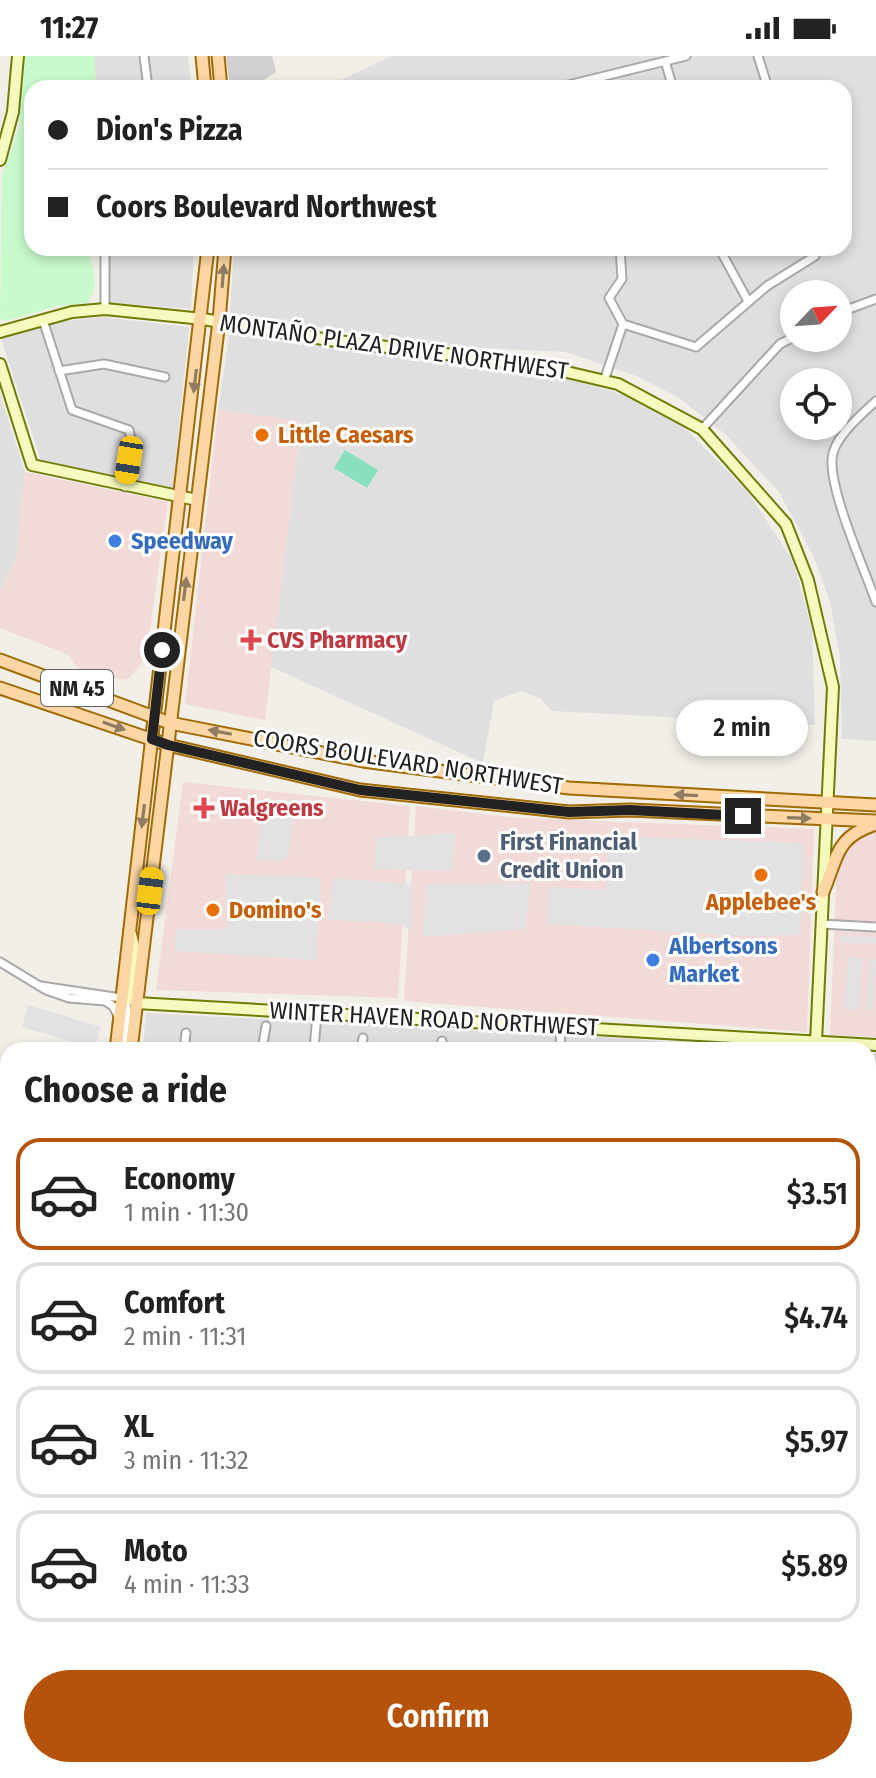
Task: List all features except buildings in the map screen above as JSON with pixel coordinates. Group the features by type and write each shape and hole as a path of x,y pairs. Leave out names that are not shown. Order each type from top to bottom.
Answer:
{"main road":[{"path":"202,56 204,80"},
{"path":"218,56 220,80"},
{"path":"117,1042 203,319 207,256"},
{"path":"129,1042 168,745 224,256"},
{"name":"COORS BOULEVARD NORTHWEST","path":"0,660 170,723 363,761 569,788 876,805"},
{"name":"COORS BOULEVARD NORTHWEST","path":"0,688 168,745 360,790 569,812 630,810 876,822"},
{"path":"823,892 842,843 858,830 876,822"}],"street":[{"path":"0,160 13,112 18,56"},
{"path":"144,56 147,80"},
{"path":"588,80 686,56"},
{"path":"758,56 766,80"},
{"path":"665,61 671,80"},
{"path":"105,256 105,309"},
{"path":"621,256 622,279 609,298 623,324 696,347 748,301 809,256"},
{"path":"723,256 748,301"},
{"path":"852,308 876,299"},
{"name":"MONTAÑO PLAZA DRIVE NORTHWEST","path":"0,332 72,312 105,309 219,321 329,340 537,365 618,384 702,429 786,524 808,580 833,687 824,819 816,1042"},
{"path":"43,320 72,410 129,430 132,443 125,488"},
{"path":"604,381 623,324"},
{"path":"702,429 780,344"},
{"path":"0,364 32,465 125,488 197,500"},
{"path":"59,371 104,364 165,377"},
{"path":"876,401 843,435 832,458 840,498 876,602"},
{"path":"822,924 876,927"},
{"path":"129,929 134,947 129,997 136,1003"},
{"path":"0,962 67,997 105,1001 113,1006 119,1018"},
{"path":"41,986 121,998 127,1007 128,1042"},
{"name":"WINTER HAVEN ROAD NORTHWEST","path":"136,1003 816,1042"},
{"path":"315,1042 317,1013"},
{"path":"263,1042 266,1026"},
{"path":"560,1042 561,1026"},
{"path":"185,1042 186,1033"},
{"path":"362,1042 363,1038"}],"shaded area":[{"path":"94,56 188,56 190,80 96,80"},
{"path":"226,56 272,56 276,72 264,80 229,80"},
{"path":"392,56 876,56 876,741 842,739 840,658 830,601 813,555 779,492 725,434 679,398 636,376 566,352 439,346 230,313 234,256 852,256 852,80 341,80"},
{"path":"105,256 194,256 191,309 102,302"},
{"path":"102,317 189,327 173,488 41,460 1,339 59,322"},
{"path":"230,330 559,376 625,395 682,425 747,491 793,561 812,629 815,725 552,711 540,698 521,691 494,701 483,763 271,667 301,422 218,410"},
{"path":"0,394 25,472 16,560 0,592"},
{"path":"218,410 301,421 265,720 185,704"},
{"path":"25,472 168,502 146,658 127,680 82,672 67,654 0,628 0,592 16,560"},
{"path":"183,782 410,806 398,998 156,990"},
{"path":"264,798 297,804 286,861 256,859"},
{"path":"416,806 519,818 814,829 807,1032 404,1001"},
{"path":"876,829 876,1037 830,1035 837,860 853,835"},
{"path":"455,833 453,871 374,869 376,838"},
{"path":"608,836 804,843 800,935 744,936 547,924 549,887 606,890"},
{"path":"225,874 321,878 316,960 175,951 175,929 227,929"},
{"path":"333,878 412,884 412,931 397,923 328,920"},
{"path":"530,883 526,929 422,937 426,885"},
{"path":"840,936 876,937 876,944 839,943"},
{"path":"848,957 863,958 858,1010 844,1009"},
{"path":"870,959 876,959 872,1010 866,1010"},
{"path":"28,1005 101,1027 97,1042 74,1042 22,1027"},
{"path":"146,1013 667,1042 144,1042"}],"green space":[{"path":"25,56 95,56 96,80 24,80 24,256 89,256 94,290 87,303 57,306 6,321 0,319 2,175 19,128"},
{"path":"345,450 378,470 367,488 334,468"}],"place":[{"name":"Little Caesars","path":"262,435"},
{"name":"Speedway","path":"115,541"},
{"name":"CVS Pharmacy","path":"251,640"},
{"name":"Walgreens","path":"204,808"},
{"name":"First Financial Credit Union","path":"484,856"},
{"name":"Applebee's","path":"761,875"},
{"name":"Domino's","path":"213,910"},
{"name":"Albertsons Market","path":"653,960"}],"route":[{"path":"162,650 152,739 168,745 360,790 569,812 630,810 743,816"}]}
